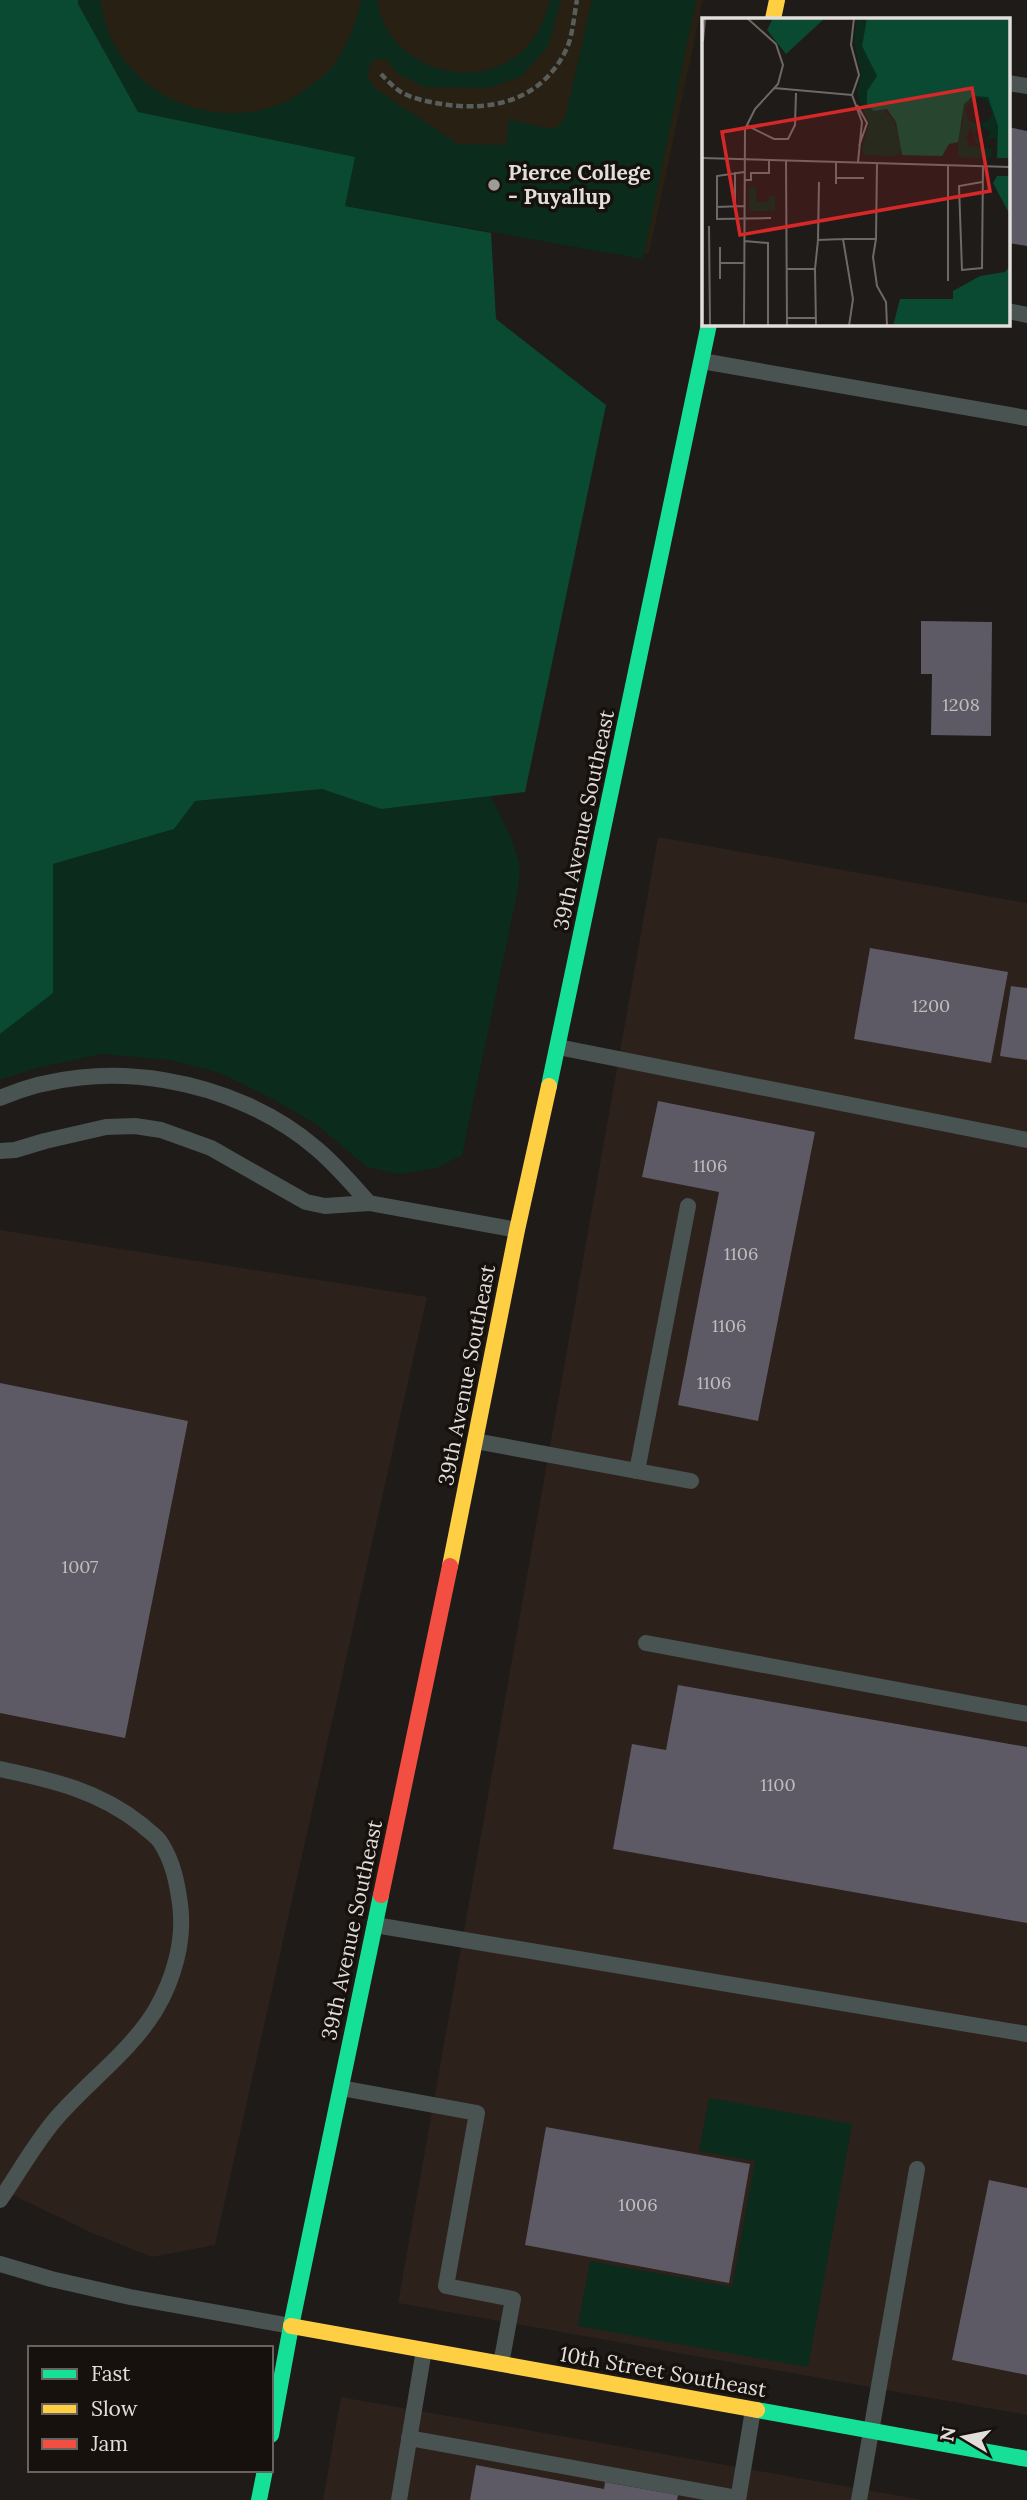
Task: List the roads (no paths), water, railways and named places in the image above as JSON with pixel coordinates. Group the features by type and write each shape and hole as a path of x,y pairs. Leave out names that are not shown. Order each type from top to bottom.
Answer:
{"main road":[{"path":"773,18 777,0"},
{"name":"39th Avenue Southeast","path":"273,2424 517,1230 558,1047 709,326"},
{"name":"10th Street Southeast","path":"291,2326 1027,2459"},
{"path":"259,2500 265,2472"}],"lane":[{"path":"701,361 1027,418"},
{"path":"558,1047 1027,1140"},
{"path":"0,1098 47,1082 100,1075 155,1079 188,1086 245,1105 292,1131 324,1155 369,1203"},
{"path":"0,1151 15,1150 106,1127 135,1126 161,1130 211,1148 306,1202 325,1206 369,1203 517,1230"},
{"path":"637,1471 688,1206"},
{"path":"475,1441 691,1481"},
{"path":"646,1643 1027,1714"},
{"path":"0,1769 57,1781 94,1796 125,1812 160,1840 176,1874 182,1922 178,1953 170,1981 156,2010 141,2031 54,2121 0,2200"},
{"path":"375,1925 1027,2034"},
{"path":"341,2088 477,2113 446,2286 513,2299 501,2364"},
{"path":"859,2500 918,2169"},
{"path":"0,2264 130,2297 291,2326"},
{"path":"399,2500 424,2350"},
{"path":"409,2438 738,2499 753,2410"}],"place":[{"name":"Pierce College - Puyallup","path":"494,185"}]}
